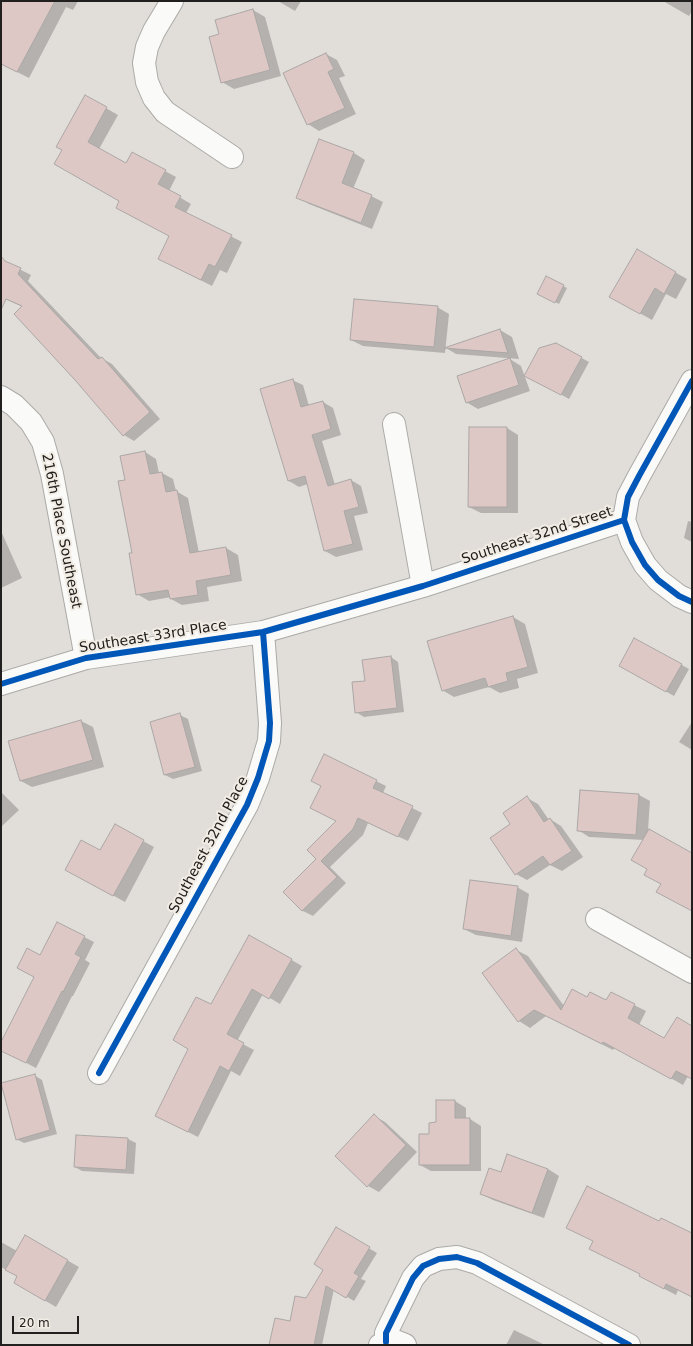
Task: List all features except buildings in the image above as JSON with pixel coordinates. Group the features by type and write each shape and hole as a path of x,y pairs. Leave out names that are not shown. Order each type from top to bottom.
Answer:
{"street":[{"path":"172,1 146,47 144,63 147,82 154,98 166,112 232,157"},
{"name":"Southeast 32nd Street","path":"423,586 624,520 628,497 692,381"},
{"name":"216th Place Southeast","path":"1,397 14,405 31,422 43,442 52,474 86,658"},
{"path":"263,632 423,586 394,424"},
{"path":"624,520 632,542 645,566 658,580 679,596 692,602"},
{"name":"Southeast 33rd Place","path":"1,684 86,658 263,632"},
{"name":"Southeast 32nd Place","path":"99,1073 247,805 258,778 270,741 263,632"},
{"path":"598,919 692,972"},
{"path":"390,1344 386,1333 413,1278 423,1266 439,1259 457,1257 477,1263 629,1345"}],"cycle path":[{"path":"692,381 628,497 624,520 632,542 645,565 658,580 679,596 692,602"},
{"path":"1,684 86,658 263,632 423,586 624,520"},
{"path":"99,1073 247,805 258,778 269,741 270,723 263,632"},
{"path":"386,1342 386,1333 413,1278 423,1266 439,1259 457,1257 477,1263 629,1345"}]}
